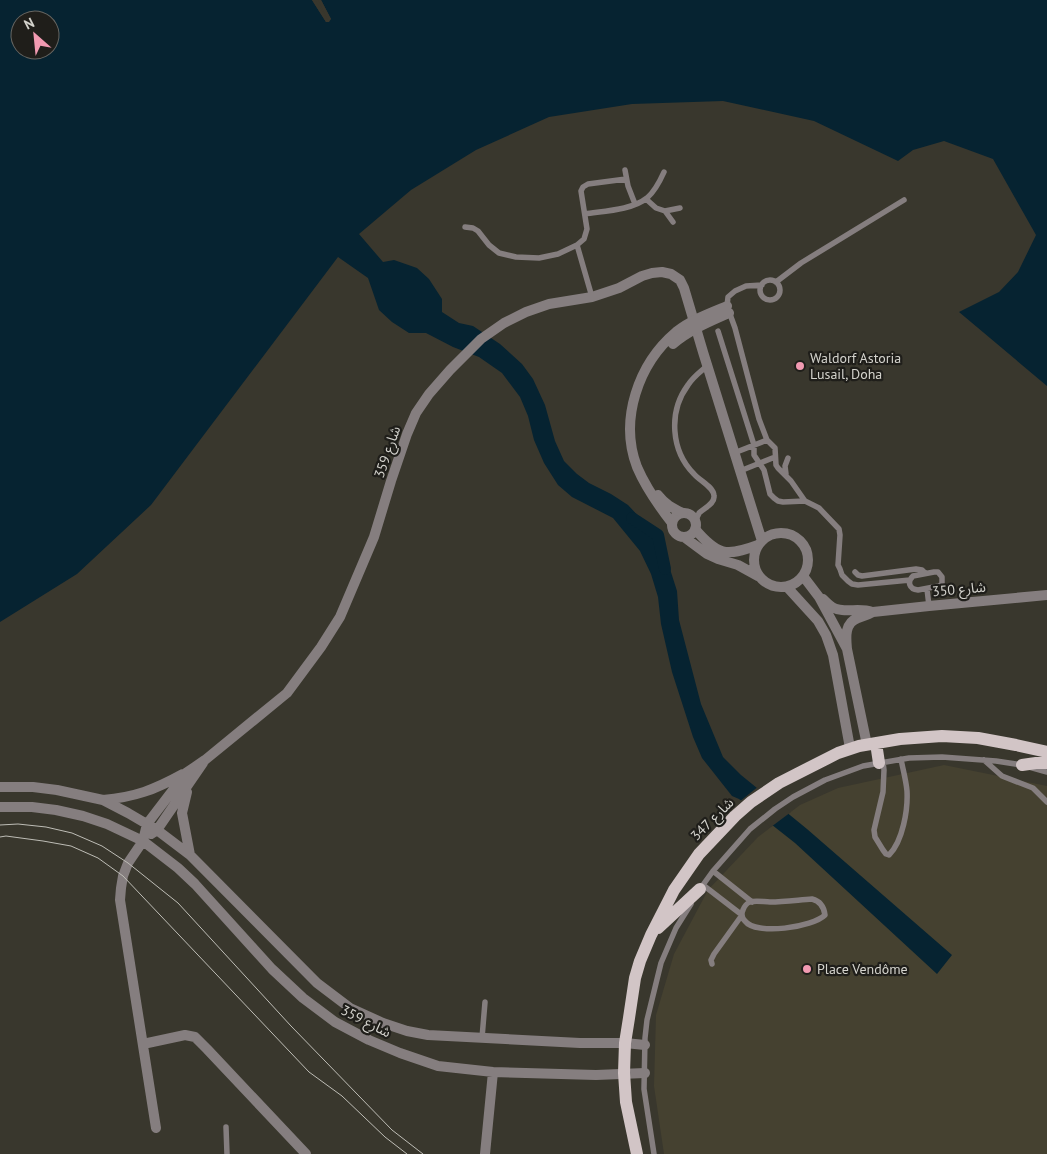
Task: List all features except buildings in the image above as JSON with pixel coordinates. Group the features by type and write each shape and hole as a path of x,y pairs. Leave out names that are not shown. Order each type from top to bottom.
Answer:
{"main road":[{"name":"شارع 347","path":"637,1154 626,1102 624,1073 625,1043 635,978 651,935 674,890 699,854 735,816 751,802 779,784 813,765 850,748 900,739 942,736 978,738 1047,752"},
{"path":"872,744 881,763"},
{"path":"1022,765 1047,763"},
{"path":"651,935 701,887"}],"street":[{"name":"شارع 359","path":"103,800 135,796 166,784 186,773 205,760 287,693 322,647 340,617 374,537 391,481 416,413 429,394 450,370 481,339 504,323 526,312 549,304 592,297 619,288 642,276 662,272 671,274 680,280 684,288 707,366"},
{"path":"683,513 676,515 672,523 674,532 707,554 738,565 774,586 787,587 803,576 808,565 808,554 799,539 783,533 772,534 760,543 740,551 728,552 718,550 710,545 695,525 692,516 672,508 658,496 643,465 637,441 637,419 640,400 654,366 666,350 682,336 728,310"},
{"path":"672,523 645,484 633,455 630,419 635,397 642,375 651,360 661,346 677,331 691,322 728,310"},
{"path":"707,366 760,543 755,551 754,564 758,576"},
{"path":"684,538 693,534 695,525"},
{"path":"803,576 819,597 847,649"},
{"path":"787,587 818,621 834,655 850,748"},
{"name":"شارع 350","path":"873,612 1046,595"},
{"path":"819,597 833,608 840,610 866,610 873,612"},
{"path":"872,744 847,649 846,631 849,624 858,617 873,612"},
{"name":"شارع 359","path":"142,841 157,830 205,760"},
{"name":"شارع 359","path":"142,841 148,824 186,773"},
{"name":"شارع 359","path":"190,784 182,814 190,855"},
{"name":"شارع 359","path":"0,787 33,787 57,790 103,800 148,824 190,855 317,983 350,1008 383,1023 407,1031 428,1035 645,1045"},
{"name":"شارع 359","path":"0,807 32,807 83,816 107,824 142,841 178,868 195,884 272,969 303,998 335,1022 369,1040 400,1053 438,1066 493,1072 596,1075 644,1073"},
{"path":"142,841 133,854 126,870 120,900 156,1128"},
{"path":"143,1044 185,1035 195,1038 306,1154"},
{"path":"485,1154 493,1072"}],"lane":[{"path":"625,170 630,195 635,204"},
{"path":"585,214 621,208 646,199 664,172"},
{"path":"465,227 478,231 489,245 499,253 516,257 539,258 558,254 577,245 584,238 587,229 581,191 583,187 588,184 626,179"},
{"path":"646,199 656,208 665,211 680,208"},
{"path":"776,282 801,263 904,200"},
{"path":"665,211 673,222"},
{"path":"577,245 592,297"},
{"path":"768,280 776,282 780,292 776,299 765,299 762,296 760,292 762,285 768,280"},
{"path":"762,285 746,286 735,291 728,297 728,310 735,328 759,419 767,440 774,448 776,465 786,474 804,501"},
{"path":"718,331 754,445 754,455 764,470 770,494 778,501 804,501 819,508 839,529 838,565 842,575 852,584 910,580 913,576 938,572 943,580 939,586 915,590 910,585 910,580"},
{"path":"695,525 699,514 714,500 715,495 713,490 694,474 683,458 676,441 674,422 677,405 682,394 692,378 707,366"},
{"path":"734,453 767,440"},
{"path":"740,472 776,457"},
{"path":"786,474 785,466 788,458"},
{"path":"855,572 862,576 916,569 922,570 925,573"},
{"path":"927,589 929,606"},
{"path":"654,1154 644,1089 645,1045 647,1020 661,963 676,928 701,887 750,829 793,797 825,780 862,766 901,759 942,757 996,761 1022,765 1047,772"},
{"path":"881,763 884,770 883,792 874,830 875,837 886,854 889,855 899,840 906,805 906,780 901,759"},
{"path":"984,760 1002,776 1032,788 1047,802"},
{"path":"713,871 752,902"},
{"path":"701,887 742,915 745,921 753,927 780,929 815,921 825,915 823,906 812,899 752,902 746,904 742,915 714,954 711,960 712,964"},
{"path":"482,1038 485,1002"},
{"path":"226,1127 227,1154"}],"shaded area":[{"name":"Place Vendôme","path":"944,765 1047,786 1047,1154 664,1154 654,1086 656,1015 674,954 708,890 758,837 800,805 838,788"}],"water":[{"path":"0,0 312,0 326,22 331,19 321,0 1047,0 1047,386 959,312 999,292 1018,272 1036,235 993,159 944,141 913,150 898,161 814,121 723,101 632,104 549,117 476,150 411,190 359,234 383,262 394,260 417,268 429,279 442,299 442,312 459,323 473,326 500,344 522,364 533,379 545,405 555,441 564,461 589,483 628,505 642,520 667,561 677,591 679,620 701,704 723,757 741,775 807,829 952,955 937,974 795,843 739,799 732,796 702,758 693,737 672,672 661,624 658,597 651,574 640,551 613,518 572,497 558,485 544,463 534,440 528,416 520,397 502,373 479,357 453,347 426,333 409,333 392,322 379,310 368,278 338,257 151,505 77,574 0,622"}],"pier":[{"path":"312,0 315,0 328,20 318,0 321,0 331,19 329,22 326,22"},
{"path":"759,786 791,812 771,827 739,802"}],"waterway":[{"path":"632,518 658,535 665,569"}],"tram line":[{"path":"0,825 18,824 46,827 72,833 102,846 128,863 178,903 291,1026 392,1130 423,1154"},
{"path":"0,837 6,836 71,846 98,858 123,876 309,1072 342,1096 385,1137 407,1154"}],"place":[{"name":"Waldorf Astoria Lusail, Doha","path":"800,366"},
{"name":"Place Vendôme","path":"807,969"}]}
